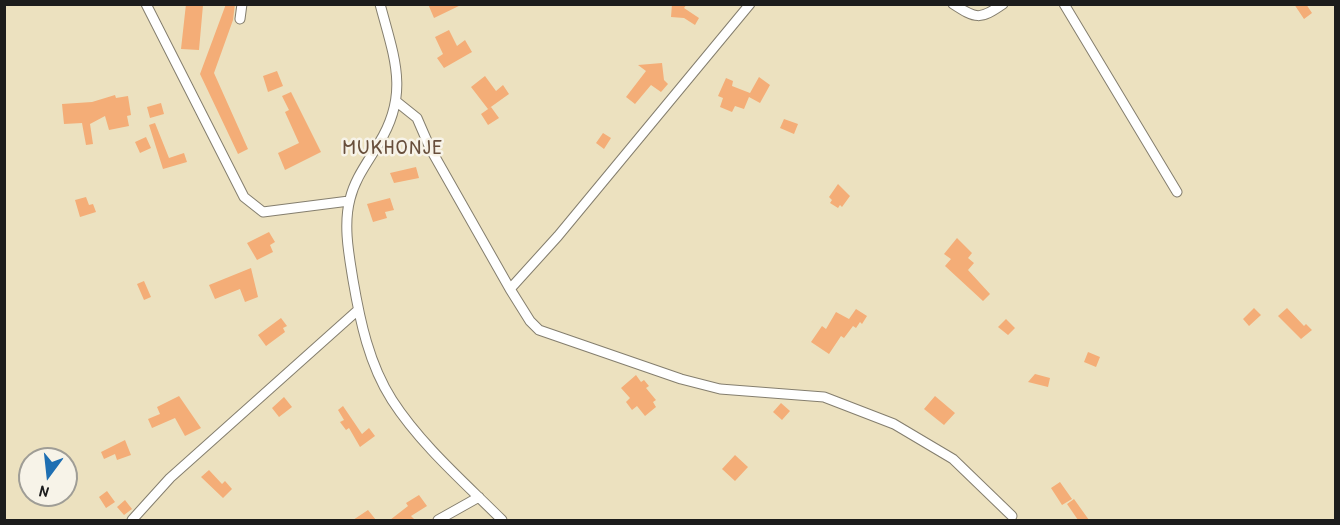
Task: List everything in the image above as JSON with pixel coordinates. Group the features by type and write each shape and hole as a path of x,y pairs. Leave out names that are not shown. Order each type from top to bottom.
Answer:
{"street":[{"path":"146,4 244,197 263,212 349,201"},
{"path":"240,19 242,4"},
{"path":"380,4 397,73 397,102 390,123 364,166 349,201 348,239 358,310 373,362 392,400 420,435 502,520"},
{"path":"510,289 558,236 750,4"},
{"path":"953,4 975,16 983,16 1003,4"},
{"path":"1064,4 1176,192"},
{"path":"397,102 417,118 430,148 530,321 551,336 710,387 824,397 894,424 953,459 1012,516"},
{"path":"132,520 170,478 358,310"},
{"path":"438,520 479,497"}],"building":[{"path":"186,4 203,5 199,50 181,49"},
{"path":"226,4 235,4 233,20 214,73 248,149 238,154 200,74"},
{"path":"428,4 463,4 434,18"},
{"path":"672,4 687,4 684,8 699,18 695,25 684,18 671,17"},
{"path":"1294,4 1306,4 1312,13 1304,19"},
{"path":"449,30 457,46 465,40 472,52 444,68 437,58 443,54 435,37"},
{"path":"662,63 664,80 668,84 661,92 651,85 635,104 626,97 646,71 638,65"},
{"path":"277,71 283,86 268,92 263,76"},
{"path":"485,76 496,91 503,85 509,94 488,109 471,87"},
{"path":"759,77 770,85 760,103 749,97 744,109 735,106 732,112 720,107 723,98 718,96 726,78 733,81 732,86 750,93"},
{"path":"291,92 321,152 285,170 278,153 299,143 285,112 289,110 282,96"},
{"path":"115,95 116,98 128,96 131,115 127,116 129,126 109,130 105,116 90,124 93,144 86,145 82,123 64,124 62,104 92,102"},
{"path":"161,103 164,114 150,118 147,107"},
{"path":"491,107 499,118 488,125 481,114"},
{"path":"784,119 798,124 794,134 780,128"},
{"path":"155,123 169,158 184,153 187,162 163,169 149,125"},
{"path":"603,133 611,138 604,149 596,143"},
{"path":"146,137 151,148 140,153 135,142"},
{"path":"416,167 419,178 394,183 390,173"},
{"path":"838,184 850,196 842,207 840,205 838,208 830,203 832,200 829,197"},
{"path":"86,197 89,205 93,204 96,212 80,217 75,200"},
{"path":"390,198 394,210 385,212 387,218 373,222 367,204"},
{"path":"269,232 275,242 270,245 273,252 257,260 247,243"},
{"path":"957,238 972,253 968,258 974,263 968,270 990,294 983,301 945,266 951,259 944,254"},
{"path":"251,268 258,297 245,302 240,289 215,299 209,285"},
{"path":"144,281 151,297 144,300 137,284"},
{"path":"1254,308 1261,315 1249,326 1243,319"},
{"path":"1287,308 1304,326 1306,324 1312,330 1301,339 1278,316"},
{"path":"856,309 867,316 862,324 860,322 856,328 853,326 844,338 841,336 829,354 811,342 822,326 826,329 836,312 849,319"},
{"path":"281,318 287,326 283,328 285,332 266,346 258,335"},
{"path":"1006,319 1015,328 1008,335 998,327"},
{"path":"1088,352 1100,357 1096,367 1084,362"},
{"path":"1035,374 1050,378 1048,387 1028,382"},
{"path":"636,375 641,382 644,380 649,386 646,388 656,400 653,402 656,407 645,416 637,406 632,410 626,402 630,398 621,388"},
{"path":"179,396 201,428 185,436 175,418 152,428 148,419 160,414 157,407"},
{"path":"935,396 955,413 944,425 924,409"},
{"path":"284,397 292,407 279,417 272,408"},
{"path":"781,403 790,411 782,420 773,412"},
{"path":"343,406 362,434 369,428 375,436 360,447 349,428 346,430 340,422 344,420 338,410"},
{"path":"125,440 131,455 117,460 115,454 104,459 101,452"},
{"path":"735,455 748,467 735,481 722,469"},
{"path":"209,470 222,484 225,481 232,489 223,498 201,477"},
{"path":"1060,482 1072,499 1062,505 1051,488"},
{"path":"107,491 115,502 106,508 99,497"},
{"path":"419,495 427,506 411,516 415,520 390,520 408,506 406,503"},
{"path":"1074,499 1089,520 1078,520 1067,504"},
{"path":"125,500 132,509 124,515 117,507"},
{"path":"368,510 376,520 353,520"}],"district":[{"name":"MUKHONJE","path":"393,148"}]}
